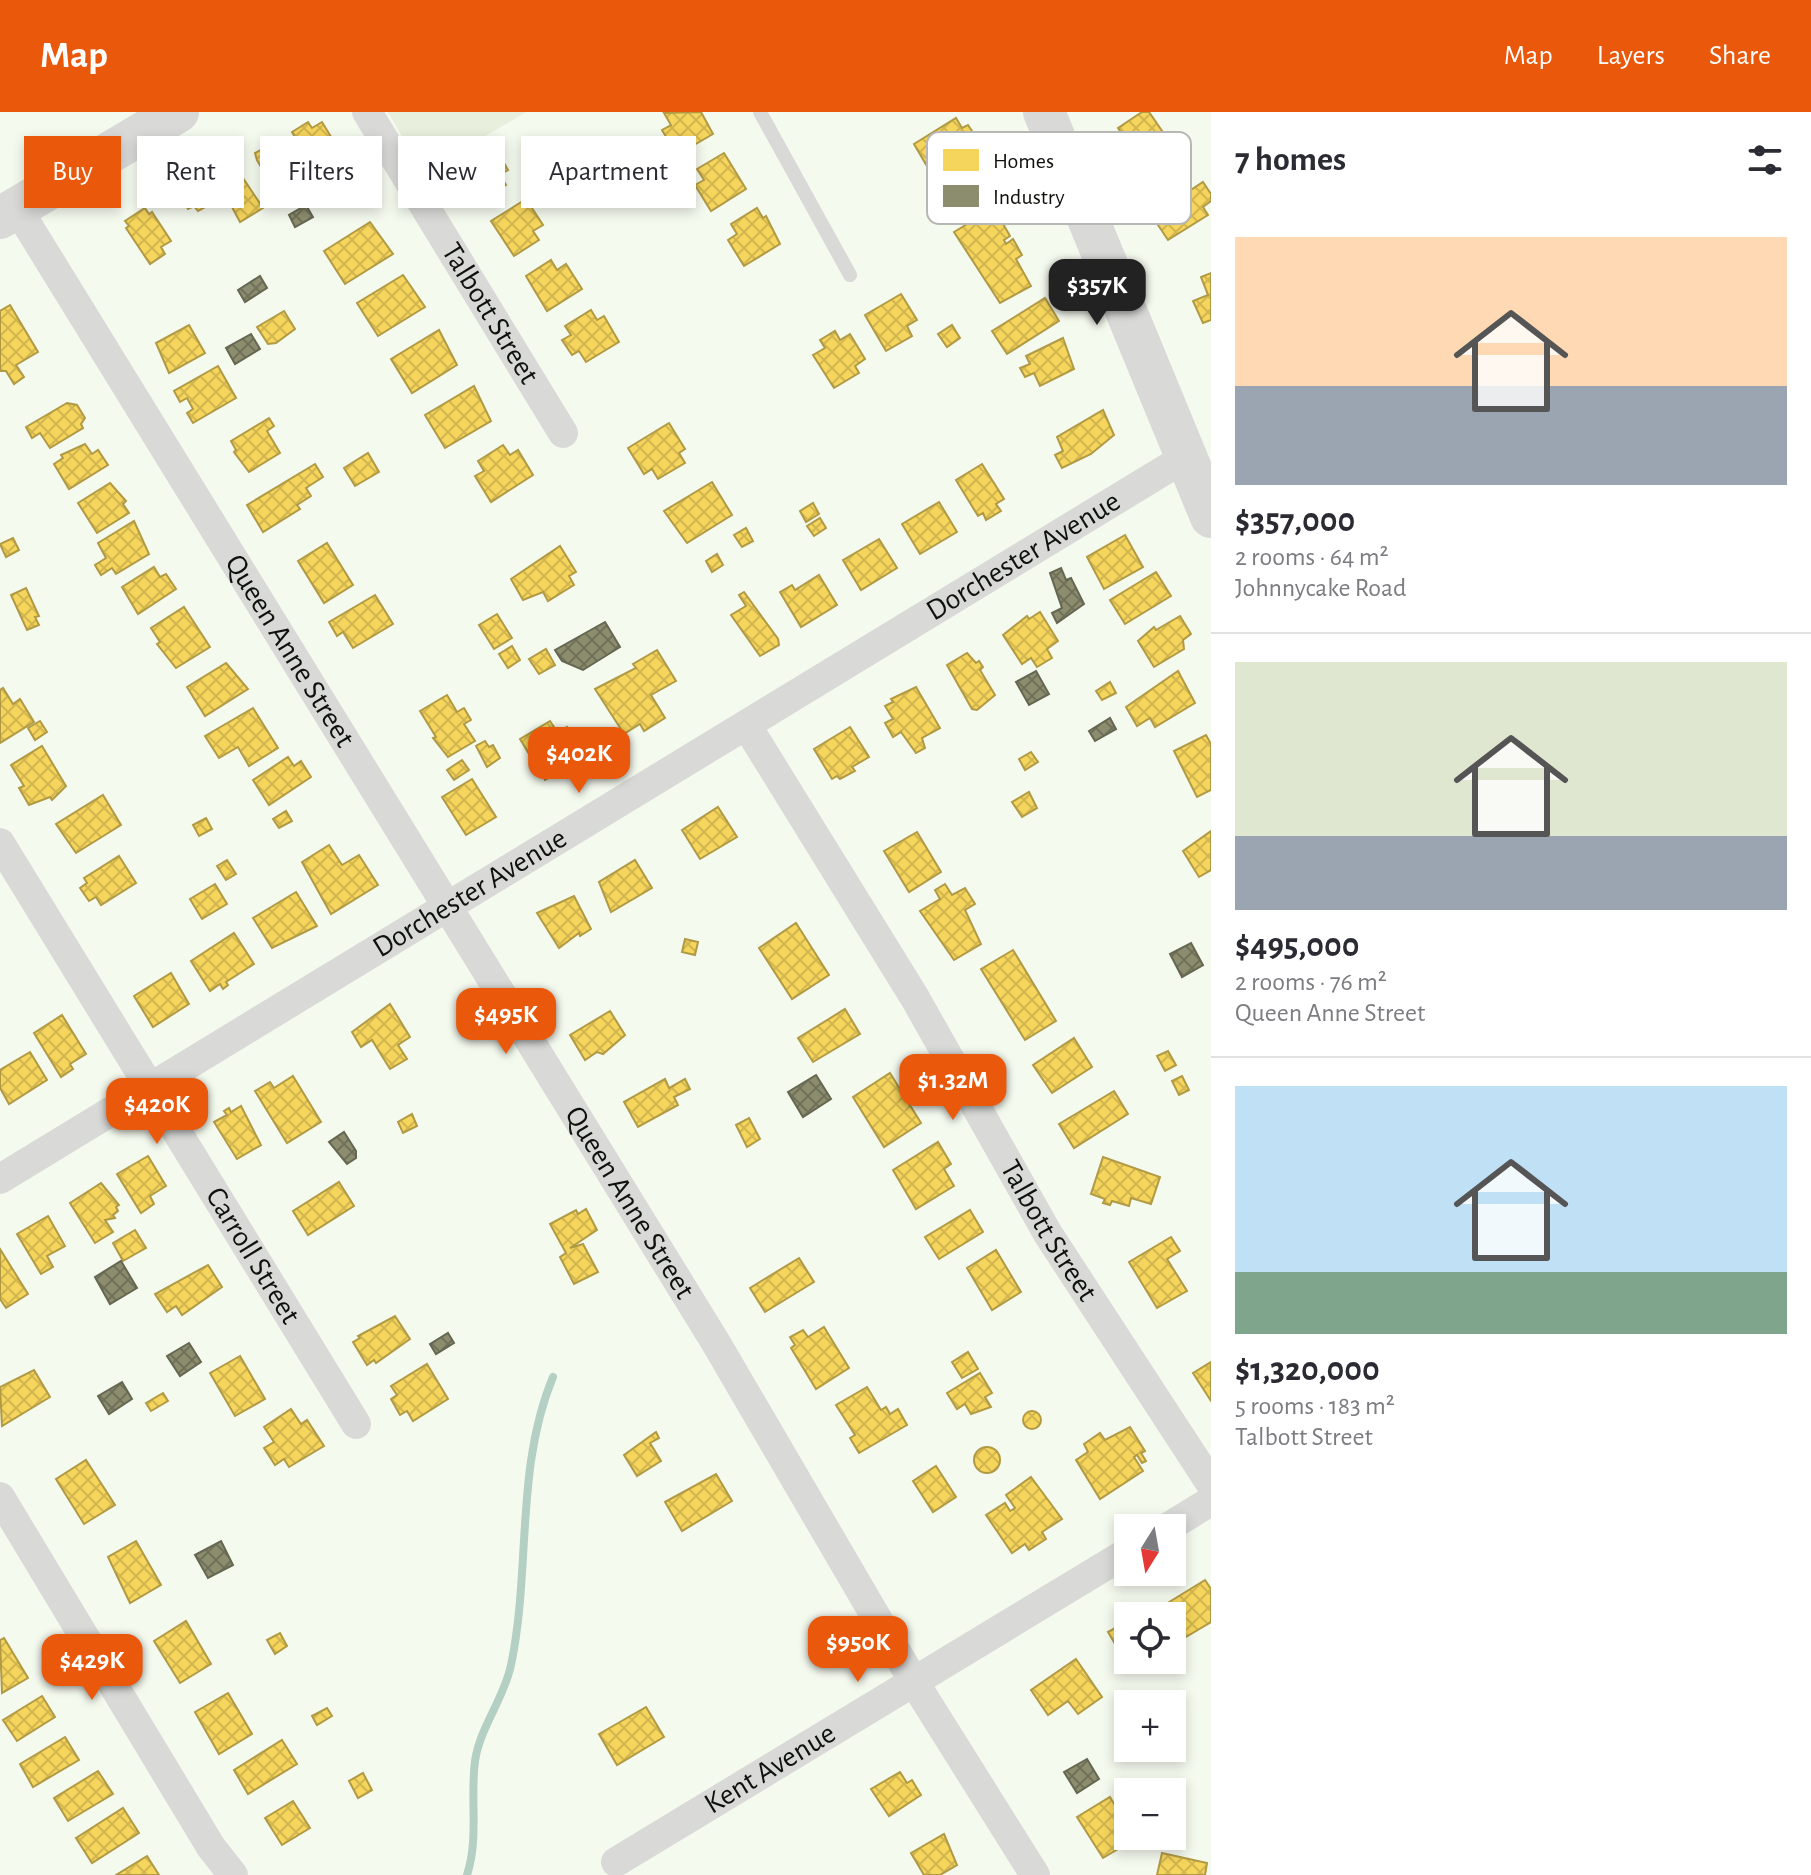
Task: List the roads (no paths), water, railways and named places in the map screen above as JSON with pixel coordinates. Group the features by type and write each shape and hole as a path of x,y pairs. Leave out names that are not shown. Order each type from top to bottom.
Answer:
{"main road":[{"path":"8,213 178,112"},
{"path":"1044,112 1052,132"},
{"path":"1090,224 1211,517"}],"street":[{"name":"Talbott Street","path":"367,112 563,433"},
{"name":"Queen Anne Street","path":"8,213 716,1343 914,1682 1035,1875"},
{"name":"Dorchester Avenue","path":"0,1179 1186,457"},
{"name":"Talbott Street","path":"747,726 915,998 1048,1234 1211,1484"},
{"name":"Carroll Street","path":"0,843 152,1086 356,1424"},
{"path":"0,1497 211,1847 233,1875"},
{"path":"1186,1516 1211,1501"},
{"name":"Kent Avenue","path":"616,1862 1114,1561"}],"lane":[{"path":"760,112 850,275"}],"waterway":[{"path":"467,1875 473,1847 475,1761 511,1665 521,1593 533,1447 553,1377"}]}
